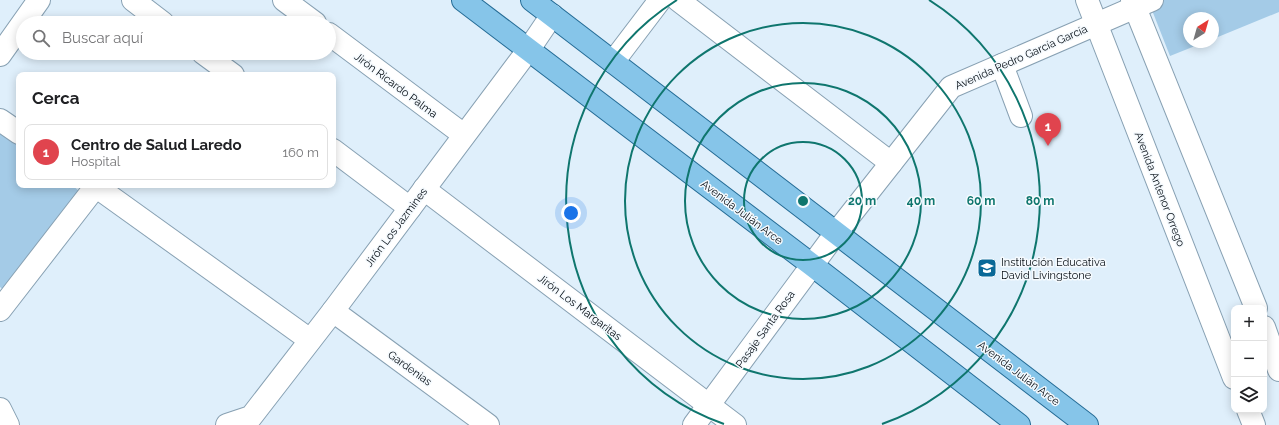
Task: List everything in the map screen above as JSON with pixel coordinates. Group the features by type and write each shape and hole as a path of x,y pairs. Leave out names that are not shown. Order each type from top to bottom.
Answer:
{"main road":[{"name":"Avenida Julián Arce","path":"463,0 812,265 1019,425"},
{"name":"Avenida Julián Arce","path":"532,0 1087,425"}],"street":[{"path":"28,16 39,0"},
{"path":"133,0 154,16"},
{"path":"284,0 305,16"},
{"path":"613,62 660,0"},
{"path":"678,0 891,163"},
{"name":"Avenida Antenor Orrego","path":"1087,0 1229,354 1234,377"},
{"path":"1140,2 1255,305"},
{"name":"Avenida Pedro García García","path":"836,233 951,87 1140,2"},
{"name":"Jirón Los Jazmines","path":"227,425 251,421 310,340 529,49 552,15"},
{"path":"0,55 16,32"},
{"name":"Jirón Ricardo Palma","path":"336,39 464,136"},
{"path":"213,60 229,72"},
{"path":"1002,65 1021,116"},
{"path":"0,120 16,131"},
{"path":"336,152 410,208"},
{"path":"0,310 93,188"},
{"path":"98,188 310,340"},
{"name":"Jirón Los Margaritas","path":"424,189 735,425"},
{"name":"Pasaje Santa Rosa","path":"694,425 836,233"},
{"name":"Gardenias","path":"333,311 488,425"},
{"path":"1269,335 1279,370"},
{"path":"0,409 8,425"},
{"path":"1249,413 1254,425"}],"shaded area":[{"path":"1148,0 1279,0 1279,12 1219,37 1219,12 1183,12 1183,48 1190,48 1170,56"},
{"path":"0,130 16,143 16,188 76,188 79,191 4,290 0,287"}],"place":[{"name":"Centro de Salud Laredo","path":"1048,146"},
{"name":"Institución Educativa David Livingstone","path":"987,268"}]}
